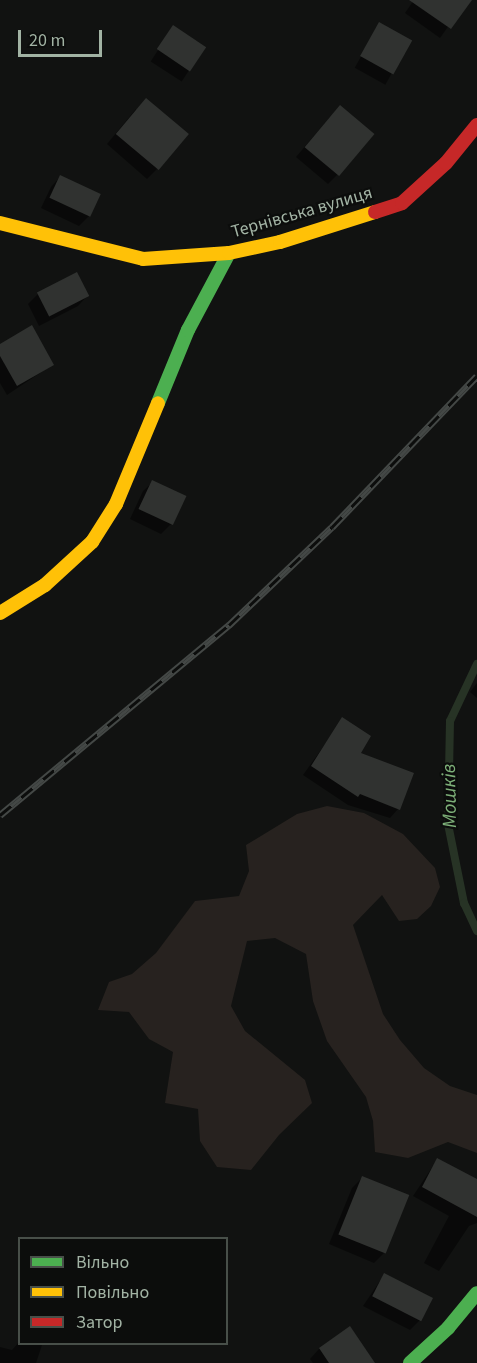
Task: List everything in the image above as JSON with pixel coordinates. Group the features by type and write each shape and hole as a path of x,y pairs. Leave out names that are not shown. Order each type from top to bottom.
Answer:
{"street":[{"name":"Тернівська вулиця","path":"0,223 143,259 229,253 280,242 402,202 446,163 477,126"},
{"path":"0,613 45,585 92,542 110,514 188,330 229,253"},
{"path":"410,1363 448,1328 477,1293"}],"shaded area":[{"path":"327,806 364,813 403,834 435,868 440,887 431,906 417,919 399,921 382,895 353,925 383,1014 400,1040 424,1068 450,1086 477,1095 477,1153 448,1142 408,1158 375,1152 373,1121 366,1097 327,1041 313,1001 306,954 275,938 247,941 231,1006 245,1031 305,1080 312,1103 279,1135 251,1170 217,1167 200,1141 198,1109 165,1103 173,1052 149,1039 129,1012 98,1010 109,982 132,974 156,953 195,901 239,896 249,871 246,845 297,814"}],"building":[{"path":"409,0 472,0 451,29"},
{"path":"379,22 412,40 393,75 360,56"},
{"path":"173,25 206,47 190,71 157,49"},
{"path":"146,98 189,134 159,170 116,134"},
{"path":"340,105 374,134 339,176 305,147"},
{"path":"60,175 101,194 90,217 49,198"},
{"path":"77,272 89,296 49,316 37,292"},
{"path":"32,325 54,365 17,386 0,356 0,344"},
{"path":"152,480 186,496 173,525 138,509"},
{"path":"342,717 371,736 361,753 414,773 400,810 360,794 358,797 311,766"},
{"path":"437,1158 477,1179 477,1217 422,1187"},
{"path":"362,1176 409,1195 386,1254 338,1234"},
{"path":"384,1273 433,1298 421,1321 372,1296"},
{"path":"350,1326 375,1363 329,1363 319,1348"}],"waterway":[{"name":"Мошків","path":"477,664 450,721 448,824 464,903 477,931"}],"railway":[{"path":"0,815 229,625 332,527 477,376"}],"traffic: fast":[{"path":"158,403 188,330 229,253"},
{"path":"410,1363 448,1328 477,1293"}],"traffic: slow":[{"path":"0,223 143,259 229,253 280,242 375,212"},
{"path":"0,613 45,585 92,542 116,504 158,403"}],"traffic: jam":[{"path":"375,212 402,203 446,163 477,125"}]}
